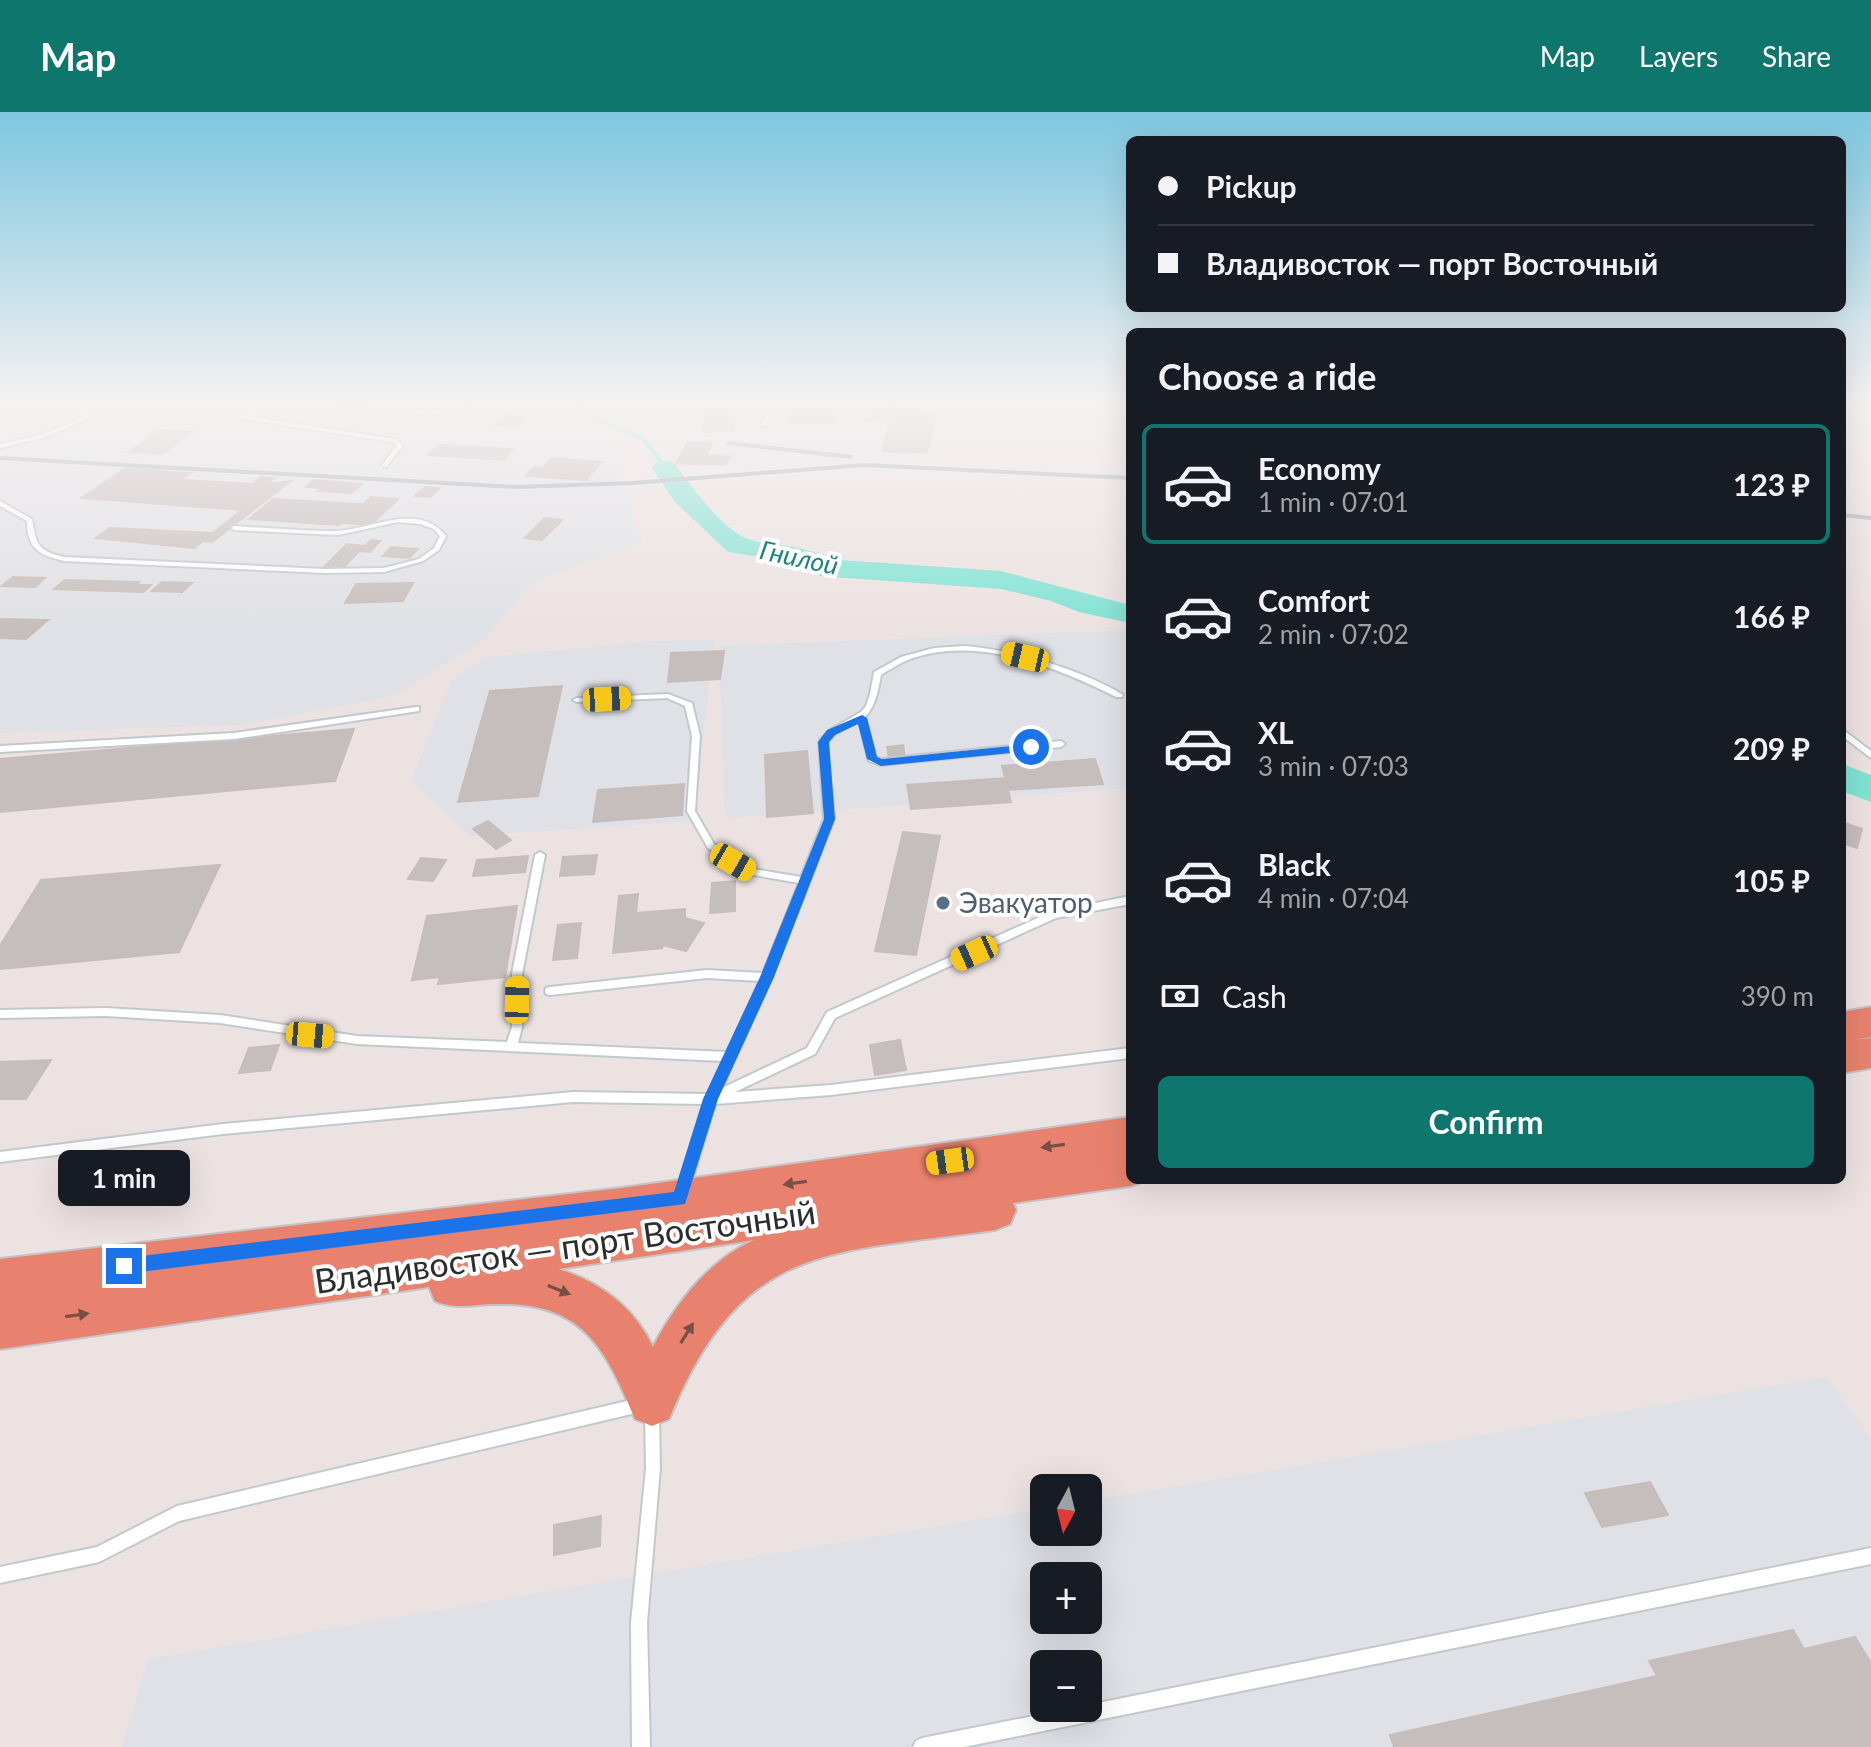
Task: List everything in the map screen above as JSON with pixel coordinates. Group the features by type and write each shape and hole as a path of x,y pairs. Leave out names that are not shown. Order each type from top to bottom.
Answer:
{"highway":[{"path":"1846,1026 1871,1022"},
{"path":"1846,1056 1871,1053"},
{"name":"Владивосток — порт Восточный","path":"0,1281 680,1199 1126,1136"},
{"name":"Владивосток — порт Восточный","path":"0,1326 1126,1170"},
{"path":"652,1402 666,1367 692,1323 725,1284 762,1258 817,1238 1074,1197 1126,1171"},
{"path":"149,1305 225,1314 492,1281 547,1285 594,1309 617,1331 652,1402"}],"lane":[{"path":"0,503 30,520 29,537 35,548 46,555 64,559 325,571 384,570 421,560 437,549 443,536 436,528 421,522 398,520 338,533 234,528"},
{"path":"680,1199 711,1099 767,977 829,819 823,742 831,732 862,718 874,702 877,674 889,664 911,657 951,650 1001,652 1049,663 1119,695"},
{"path":"577,700 668,696 689,705 696,736 691,811 711,846 751,872 805,881"},
{"path":"0,749 234,736 416,709"},
{"path":"862,718 872,759 881,762 1061,744"},
{"path":"1846,735 1871,755"},
{"path":"511,1047 517,1027 517,974 540,855"},
{"path":"711,1099 811,1051 831,1015 1054,915 1126,901"},
{"path":"550,991 707,974 767,977"},
{"path":"0,1014 106,1012 206,1018 357,1040 730,1057"},
{"path":"0,1157 223,1129 573,1097 711,1099 831,1090 1126,1053"},
{"path":"0,1575 99,1554 177,1514 652,1402 653,1468 639,1623 641,1747"},
{"path":"922,1747 1871,1556"}],"shaded area":[{"path":"0,477 624,477 642,543 533,581 484,640 393,696 241,725 0,733"},
{"path":"1126,630 1126,788 731,818 725,815 719,646"},
{"path":"714,640 694,821 471,836 411,781 452,679 487,657 653,641"},
{"path":"1826,1377 1871,1438 1871,1747 122,1747 148,1659 1030,1510 1030,1546 1102,1546 1102,1499"}],"building":[{"path":"112,477 185,477 181,480 252,484 261,477 274,478 266,484 291,481 212,542 203,541 194,548 96,538 110,528 213,533 242,510 81,498"},
{"path":"546,477 588,477 586,480"},
{"path":"313,480 362,484 351,493 318,491 322,488 306,487"},
{"path":"425,487 440,488 430,497 415,496"},
{"path":"371,497 398,499 371,525 343,523"},
{"path":"273,499 361,504 339,525 249,519"},
{"path":"544,518 562,520 542,540 525,538"},
{"path":"371,540 380,541 370,552 359,551 341,570 323,568 347,544 365,546"},
{"path":"391,547 418,549 409,558 383,556"},
{"path":"13,577 45,578 35,587 2,586"},
{"path":"65,580 151,585 144,592 54,589"},
{"path":"162,582 192,583 182,592 152,591"},
{"path":"413,583 403,601 345,603 356,584"},
{"path":"0,619 48,620 26,639 0,638"},
{"path":"724,651 720,679 668,682 671,653"},
{"path":"562,686 538,796 458,802 490,691"},
{"path":"354,729 335,781 0,812 0,759"},
{"path":"903,745 905,757 889,759 887,747"},
{"path":"807,751 813,813 767,817 765,755"},
{"path":"1095,759 1103,784 1008,790 1002,766"},
{"path":"1005,778 1011,802 911,809 907,785"},
{"path":"684,784 682,815 593,822 598,790"},
{"path":"488,821 511,840 496,849 473,829"},
{"path":"1846,823 1862,829 1857,848 1846,844"},
{"path":"903,832 940,836 916,955 875,951"},
{"path":"597,855 594,874 560,876 563,857"},
{"path":"528,856 525,872 473,876 477,860"},
{"path":"421,858 446,860 433,881 408,879"},
{"path":"220,865 179,952 0,969 0,946 41,880"},
{"path":"735,881 735,911 710,913 712,883"},
{"path":"638,894 636,913 685,909 685,918 704,923 686,951 663,945 662,948 613,953 619,896"},
{"path":"517,906 505,977 438,984 440,977 412,980 427,916"},
{"path":"581,923 577,958 553,960 558,925"},
{"path":"900,1040 906,1070 875,1075 870,1045"},
{"path":"279,1045 270,1070 239,1073 249,1048"},
{"path":"51,1060 26,1099 0,1099 0,1062"},
{"path":"1650,1482 1668,1515 1602,1527 1585,1493"},
{"path":"601,1516 600,1546 554,1555 554,1525"},
{"path":"1793,1630 1804,1649 1855,1637 1871,1663 1871,1747 1394,1747 1390,1735 1657,1676 1649,1661"}],"waterway":[{"name":"Гнилой","path":"671,477 707,520 738,546 801,555 820,567 1001,580 1126,613"},
{"name":"Гнилой","path":"1846,778 1871,790"}],"railway":[{"path":"343,477 516,487 705,477"},
{"path":"1116,477 1126,478"},
{"path":"1846,515 1871,518"}],"place":[{"name":"Эвакуатор","path":"943,903"}],"route":[{"path":"124,1266 680,1199 711,1099 767,977 829,819 823,742 831,732 862,718 872,759 881,762 1031,747"}]}
